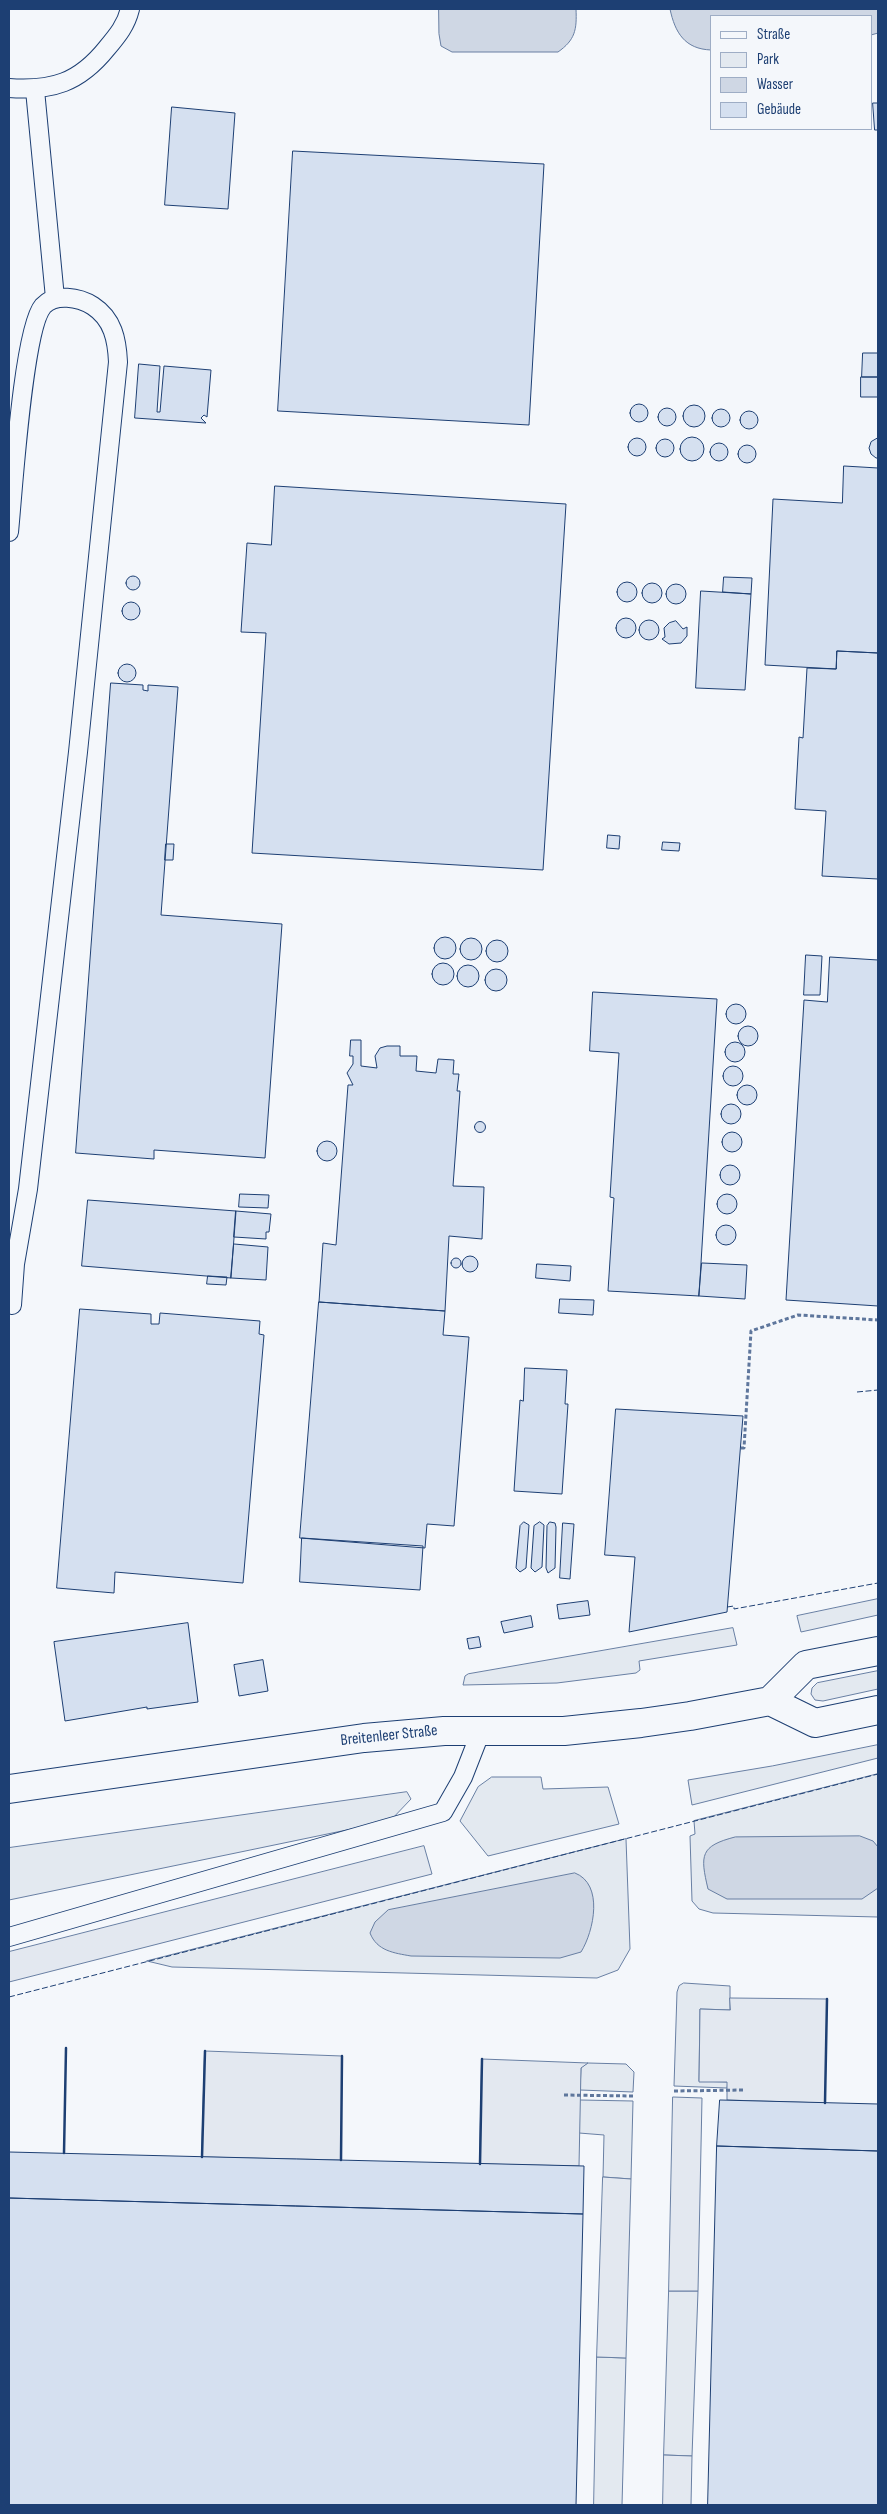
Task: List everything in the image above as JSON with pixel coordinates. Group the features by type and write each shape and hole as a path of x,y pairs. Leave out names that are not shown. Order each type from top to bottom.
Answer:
{"main road":[{"path":"878,1651 806,1665 770,1701 815,1723 878,1710"},
{"name":"Breitenleer Straße","path":"9,1789 364,1738 435,1731 564,1731 641,1724 770,1701"}],"lane":[{"path":"9,88 35,90 56,86 91,68 125,26 130,9"},
{"path":"35,90 55,298"},
{"path":"9,532 11,493 29,345 43,307 55,298 75,298 101,311 117,340 118,362 76,772 28,1189 12,1263 12,1305"},
{"path":"9,1937 443,1812 463,1777 481,1730"}],"path":[{"path":"741,1448 744,1448 751,1331 798,1315 878,1320"},
{"path":"674,2091 744,2090"},
{"path":"564,2095 632,2096"}],"green space":[{"path":"878,1599 878,1615 801,1632 797,1616"},
{"path":"733,1628 737,1645 639,1661 640,1670 636,1673 557,1683 463,1685 465,1676 468,1674"},
{"path":"878,1671 878,1689 823,1701 815,1700 811,1694 812,1688 817,1683"},
{"path":"878,1745 878,1758 692,1805 688,1780"},
{"path":"878,1774 878,1917 713,1913 699,1909 692,1901 690,1836 695,1834 694,1821"},
{"path":"492,1777 541,1777 543,1789 608,1787 619,1824 488,1856 460,1821 478,1787"},
{"path":"407,1792 411,1799 390,1821 9,1900 9,1848"},
{"path":"626,1839 630,1949 618,1970 597,1978 172,1967 147,1961"},
{"path":"684,1983 730,1986 730,2010 700,2009 699,2081 728,2082 727,2088 674,2086 677,1992 679,1986"},
{"path":"588,2063 626,2064 634,2072 633,2092 580,2090 581,2068"},
{"path":"580,2100 633,2101 631,2179 603,2177 604,2135 579,2133"},
{"path":"669,2291 698,2291 692,2456 664,2455"},
{"path":"597,2357 626,2358 622,2505 594,2505"}],"shaded area":[{"path":"424,1846 432,1874 9,1982 9,1952"},
{"path":"730,1998 827,1999 825,2103 727,2100 727,2082 699,2082 700,2009 730,2010"},
{"path":"205,2051 342,2056 341,2160 202,2157"},
{"path":"482,2059 588,2063 581,2068 579,2166 480,2164"},
{"path":"673,2097 702,2098 698,2291 669,2291"},
{"path":"603,2177 631,2179 626,2358 597,2357"},
{"path":"664,2455 692,2456 691,2505 663,2505"}],"water":[{"path":"439,9 576,9 576,23 571,39 558,52 452,52 441,46"},
{"path":"670,9 878,9 878,33 872,35 872,15 710,15 710,50 694,47 688,43 678,32"},
{"path":"860,1836 873,1841 878,1847 878,1888 862,1899 727,1899 708,1889 704,1868 705,1854 709,1848 723,1840 735,1837"},
{"path":"575,1873 584,1879 590,1887 594,1909 590,1932 581,1952 560,1958 411,1956 387,1950 377,1944 370,1933 375,1922 388,1910"}],"building":[{"path":"873,103 878,103 878,130 875,130"},
{"path":"172,107 235,113 228,209 165,205"},
{"path":"293,151 544,164 529,425 278,411"},
{"path":"863,353 878,353 878,377 862,377"},
{"path":"139,364 160,366 157,412 160,412 164,366 211,370 207,417 204,415 201,418 206,423 135,418"},
{"path":"861,377 878,377 878,397 861,397"},
{"path":"639,404 645,407 648,413 645,419 639,422 633,419 630,413 633,407"},
{"path":"694,405 702,408 705,416 702,424 694,427 686,424 683,416 686,408"},
{"path":"667,408 673,411 676,417 673,423 667,426 661,423 658,417 661,411"},
{"path":"721,409 727,412 730,418 727,424 721,427 715,424 712,418 715,412"},
{"path":"749,411 755,414 758,420 755,426 749,429 743,426 740,420 743,414"},
{"path":"692,437 700,441 704,449 700,457 692,461 684,457 680,449 684,441"},
{"path":"637,438 643,441 646,447 643,453 637,456 631,453 628,447 631,441"},
{"path":"878,438 878,458 876,458 871,454 869,448 871,442"},
{"path":"665,439 671,442 674,448 671,454 665,457 659,454 656,448 659,442"},
{"path":"719,443 725,446 728,452 725,458 719,461 713,458 710,452 713,446"},
{"path":"747,445 753,448 756,454 753,460 747,463 741,460 738,454 741,448"},
{"path":"844,466 878,468 878,653 837,651 836,669 765,665 773,499 842,503"},
{"path":"275,486 566,504 543,870 252,853 266,633 241,632 247,543 271,545"},
{"path":"133,576 138,578 140,583 138,588 133,590 128,588 126,583 128,578"},
{"path":"724,577 752,578 751,594 723,592"},
{"path":"627,582 634,585 637,592 634,599 627,602 620,599 617,592 620,585"},
{"path":"652,583 659,586 662,593 659,600 652,603 645,600 642,593 645,586"},
{"path":"676,584 683,587 686,594 683,601 676,604 669,601 666,594 669,587"},
{"path":"701,591 751,594 745,690 696,688"},
{"path":"131,602 137,605 140,611 137,617 131,620 125,617 122,611 125,605"},
{"path":"626,618 633,621 636,628 633,635 626,638 619,635 616,628 619,621"},
{"path":"649,620 656,623 659,630 656,637 649,640 642,637 639,630 642,623"},
{"path":"676,621 683,629 687,627 687,636 681,643 669,644 662,639 665,637 664,628 669,623"},
{"path":"837,651 878,653 878,879 822,876 826,811 795,809 799,737 803,738 807,668 836,669"},
{"path":"123,664 131,664 136,669 134,680 123,682 118,677 118,669"},
{"path":"111,683 143,685 143,690 148,691 148,685 178,687 161,915 282,924 265,1158 154,1150 154,1159 76,1153"},
{"path":"608,835 620,836 619,849 607,848"},
{"path":"663,842 680,843 679,851 662,850"},
{"path":"166,844 174,844 173,860 165,860"},
{"path":"445,937 453,940 456,948 453,956 445,959 437,956 434,948 437,940"},
{"path":"471,938 479,941 482,949 479,957 471,960 463,957 460,949 463,941"},
{"path":"497,940 505,943 508,951 505,959 497,962 489,959 486,951 489,943"},
{"path":"806,955 822,956 820,995 804,995"},
{"path":"830,957 878,960 878,1306 786,1300 804,1000 827,1002"},
{"path":"443,963 451,966 454,974 451,982 443,985 435,982 432,974 435,966"},
{"path":"468,965 476,968 479,976 476,984 468,987 460,984 457,976 460,968"},
{"path":"496,969 504,972 507,980 504,988 496,991 488,988 485,980 488,972"},
{"path":"593,992 717,999 699,1296 608,1291 614,1198 610,1197 619,1053 590,1051"},
{"path":"736,1004 743,1007 746,1014 743,1021 736,1024 729,1021 726,1014 729,1007"},
{"path":"748,1026 755,1029 758,1036 755,1043 748,1046 741,1043 738,1036 741,1029"},
{"path":"351,1040 361,1040 361,1066 377,1068 375,1056 380,1048 400,1046 400,1056 417,1056 416,1071 436,1073 438,1059 454,1060 453,1074 459,1074 457,1091 460,1091 453,1186 484,1187 482,1239 449,1236 445,1311 319,1302 323,1243 336,1245 348,1085 353,1085 347,1073 353,1064 353,1056 350,1056"},
{"path":"735,1042 742,1045 745,1052 742,1059 735,1062 728,1059 725,1052 728,1045"},
{"path":"733,1066 740,1069 743,1076 740,1083 733,1086 726,1083 723,1076 726,1069"},
{"path":"747,1085 754,1088 757,1095 754,1102 747,1105 740,1102 737,1095 740,1088"},
{"path":"731,1104 738,1107 741,1114 738,1121 731,1124 724,1121 721,1114 724,1107"},
{"path":"478,1122 482,1122 485,1127 484,1131 478,1132 475,1129 475,1125"},
{"path":"732,1132 739,1135 742,1142 739,1149 732,1152 725,1149 722,1142 725,1135"},
{"path":"327,1141 334,1144 337,1151 334,1158 327,1161 320,1158 317,1151 320,1144"},
{"path":"730,1165 737,1168 740,1175 737,1182 730,1185 723,1182 720,1175 723,1168"},
{"path":"240,1194 269,1195 268,1208 239,1207"},
{"path":"727,1194 734,1197 737,1204 734,1211 727,1214 720,1211 717,1204 720,1197"},
{"path":"88,1200 236,1211 231,1278 82,1266"},
{"path":"236,1211 271,1214 269,1232 266,1232 266,1239 234,1237"},
{"path":"726,1225 733,1228 736,1235 733,1242 726,1245 719,1242 716,1235 719,1228"},
{"path":"234,1244 268,1247 266,1280 231,1278"},
{"path":"470,1256 476,1258 478,1264 476,1270 470,1272 464,1270 462,1264 464,1258"},
{"path":"456,1258 461,1263 456,1268 451,1263"},
{"path":"702,1263 747,1265 745,1299 699,1296"},
{"path":"537,1264 571,1266 570,1281 536,1278"},
{"path":"208,1276 227,1277 226,1285 207,1284"},
{"path":"560,1299 594,1300 593,1315 559,1313"},
{"path":"319,1302 445,1311 443,1335 469,1337 454,1526 427,1524 425,1548 300,1538"},
{"path":"80,1309 151,1314 151,1324 159,1324 160,1313 260,1321 259,1334 264,1335 243,1583 115,1572 114,1593 57,1588"},
{"path":"525,1368 567,1370 565,1404 568,1404 562,1494 514,1491 520,1400 523,1401"},
{"path":"616,1409 743,1416 727,1612 629,1632 635,1557 605,1555"},
{"path":"524,1522 529,1525 526,1568 520,1572 516,1568 520,1526"},
{"path":"540,1522 544,1525 542,1567 535,1572 531,1568 534,1526"},
{"path":"550,1522 555,1523 556,1527 555,1568 548,1573 546,1568 547,1526"},
{"path":"563,1523 574,1524 570,1579 560,1578"},
{"path":"302,1538 423,1546 420,1590 300,1582"},
{"path":"588,1601 590,1615 559,1619 557,1605"},
{"path":"531,1616 533,1627 504,1633 501,1622"},
{"path":"188,1623 198,1702 147,1709 147,1707 65,1721 54,1642"},
{"path":"479,1637 481,1647 469,1649 467,1639"},
{"path":"263,1660 268,1691 239,1696 234,1665"},
{"path":"720,2100 878,2104 878,2151 717,2146"},
{"path":"717,2146 878,2151 878,2505 708,2505"},
{"path":"9,2152 584,2166 583,2214 9,2198"},
{"path":"9,2198 583,2214 576,2505 9,2505"}],"fence":[{"path":"857,1392 878,1390"},
{"path":"727,1607 734,1606 734,1609 878,1583"},
{"path":"9,1997 878,1774"}],"wall":[{"path":"825,2103 827,1999"},
{"path":"64,2153 66,2048"},
{"path":"202,2157 205,2051"},
{"path":"341,2160 342,2056"},
{"path":"480,2164 482,2059"}]}
